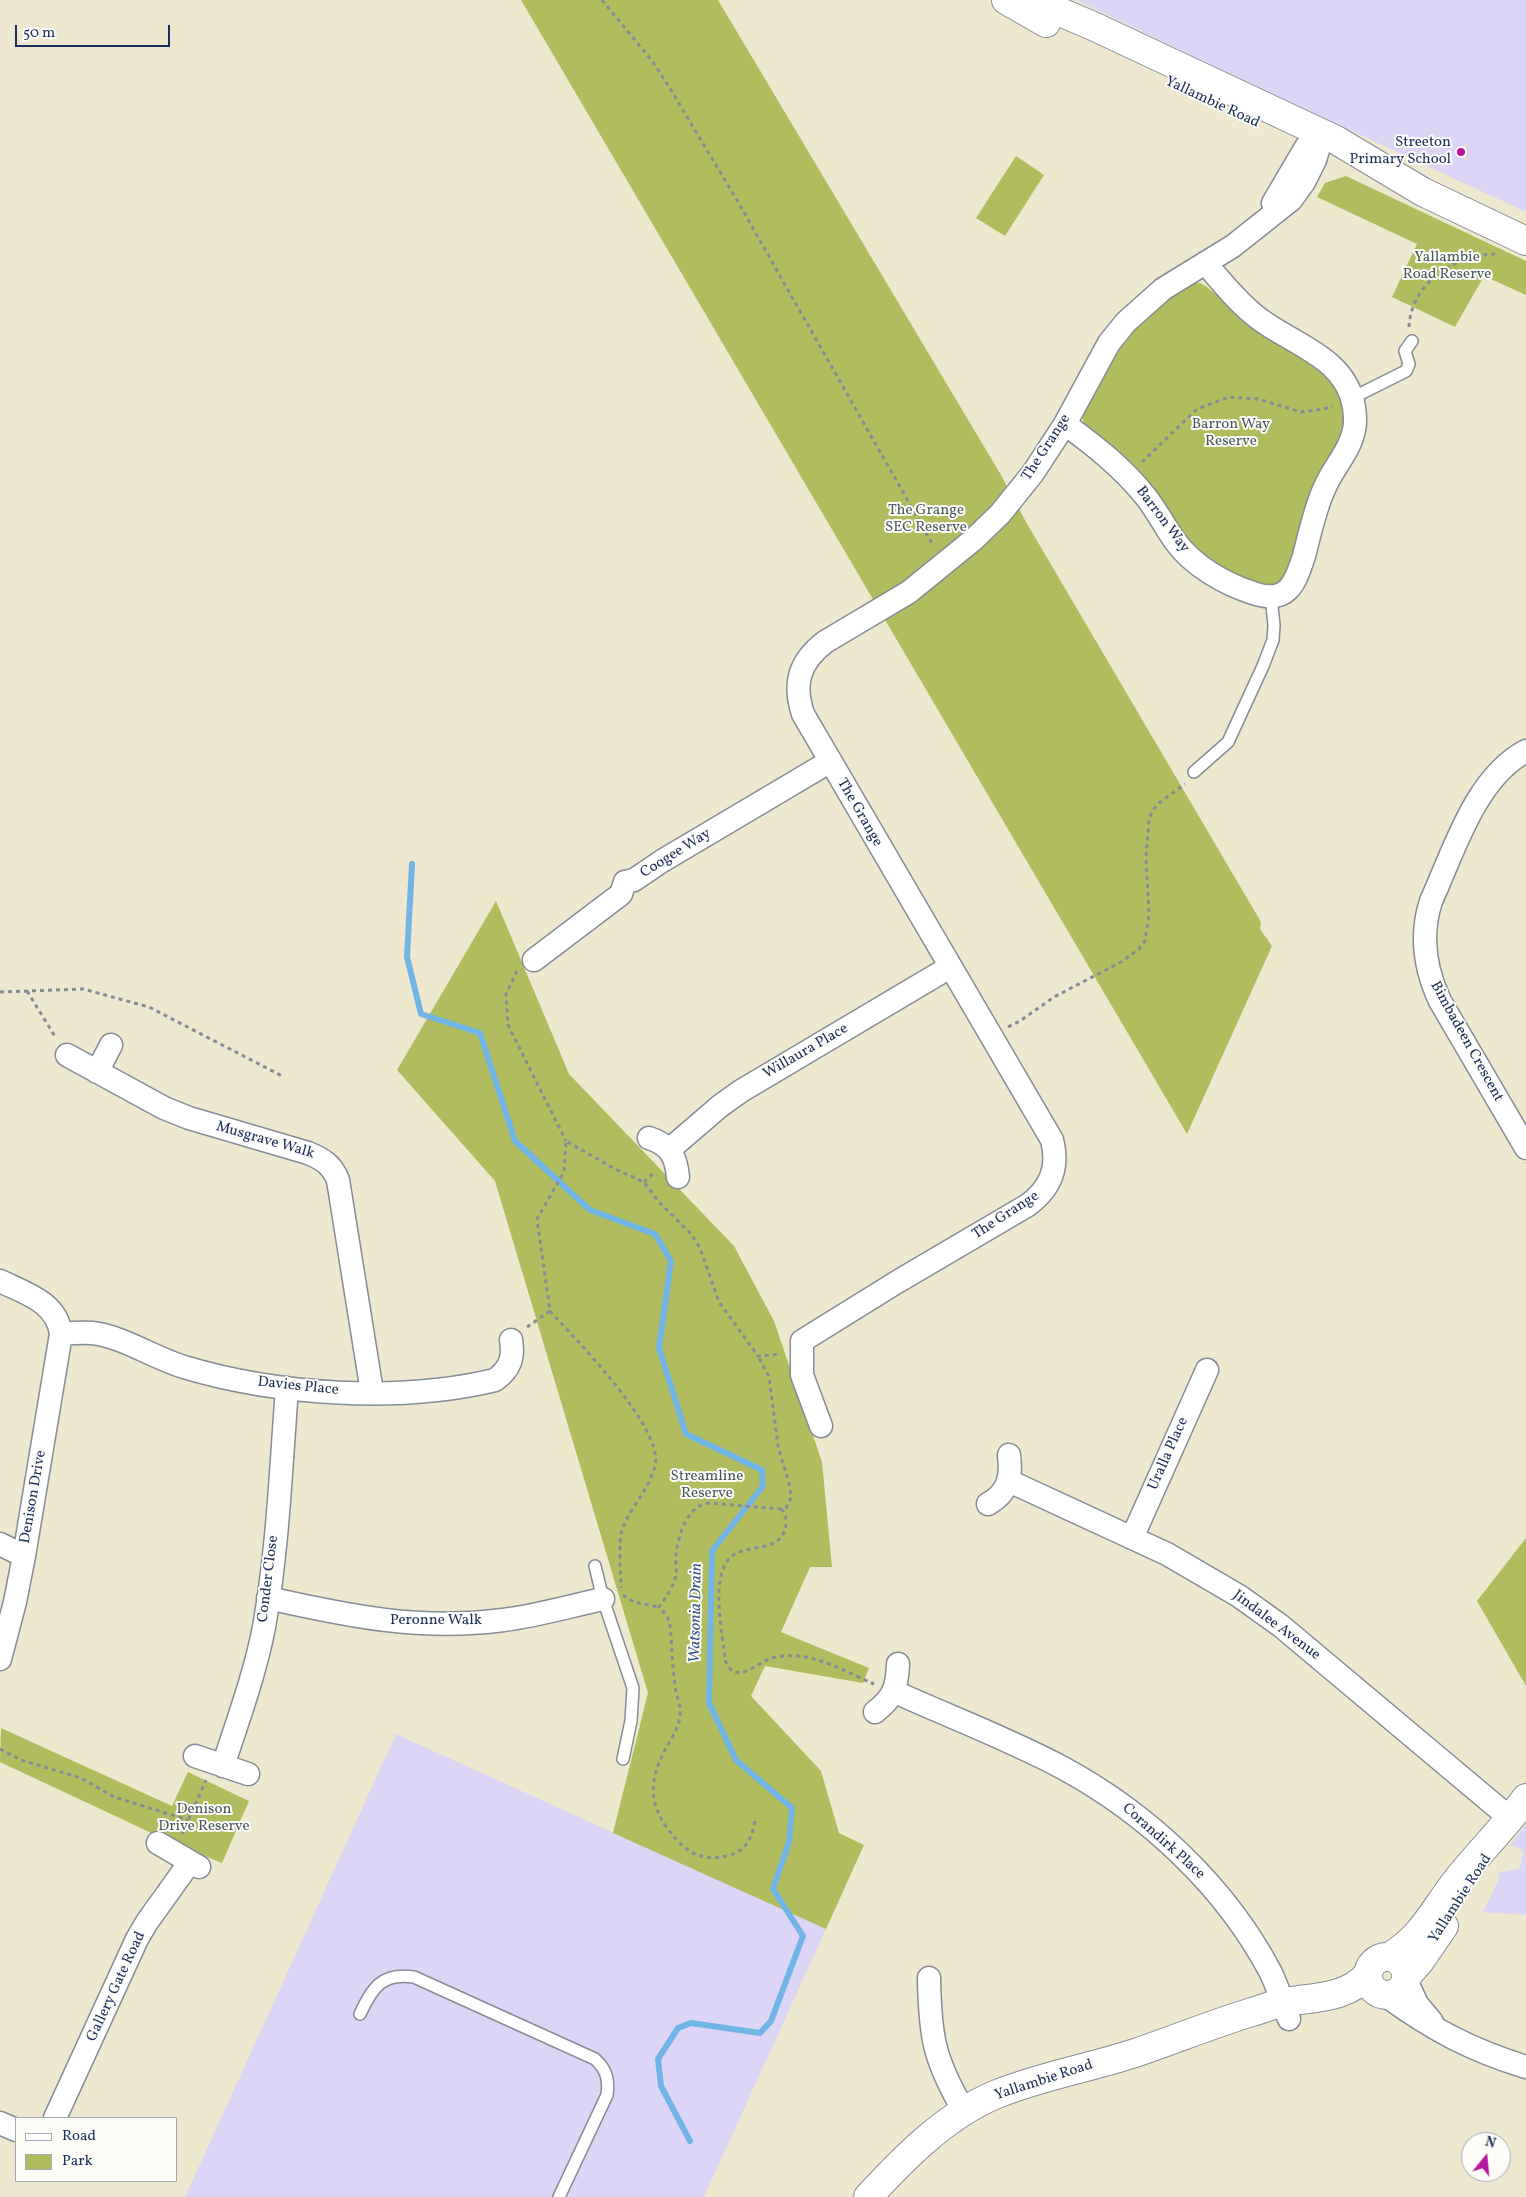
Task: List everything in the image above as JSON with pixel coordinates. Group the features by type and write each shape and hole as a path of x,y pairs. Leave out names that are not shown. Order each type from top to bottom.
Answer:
{"street":[{"name":"Yallambie Road","path":"1006,0 1072,37 1315,144 1382,166 1423,192 1526,241"},
{"name":"Yallambie Road","path":"1032,0 1077,18 1315,144"},
{"name":"The Grange","path":"802,1341 896,1282 1028,1205 1040,1196 1048,1185 1056,1161 1052,1140 830,762 804,714 799,701 798,688 805,662 812,652 825,642 909,592 945,565 1000,514 1033,473 1065,424 1104,352 1126,322 1163,289 1181,276 1205,263 1291,200 1304,182 1315,144"},
{"path":"1205,263 1256,317 1332,365 1346,384 1352,398 1355,417 1354,430 1350,443 1325,487 1296,580 1291,588 1282,595 1271,597"},
{"name":"Barron Way","path":"1065,424 1099,449 1128,477 1147,498 1176,543 1191,558 1211,574 1237,588 1271,597"},
{"name":"Bimbadeen Crescent","path":"1524,1140 1440,1001 1430,979 1425,945 1431,901 1475,804 1487,783 1498,772 1526,751"},
{"name":"Coogee Way","path":"534,960 621,894 625,882 634,880 830,762"},
{"name":"Willaura Place","path":"670,1149 741,1090 950,967"},
{"path":"97,1072 111,1045"},
{"name":"Musgrave Walk","path":"67,1056 181,1115 223,1130 308,1153 322,1158 330,1166 338,1180 372,1392"},
{"path":"649,1138 670,1149 674,1156 678,1178"},
{"path":"0,1281 39,1300 50,1308 57,1316 61,1334"},
{"name":"Davies Place","path":"61,1334 92,1333 184,1367 224,1377 287,1388 331,1392 425,1392 495,1380 504,1373 511,1363 511,1340"},
{"name":"Denison Drive","path":"0,1659 15,1602 24,1556 61,1334"},
{"path":"802,1341 802,1375 821,1426"},
{"name":"Uralla Place","path":"1132,1538 1207,1370"},
{"name":"Conder Close","path":"210,1761 253,1671 268,1598 287,1388"},
{"path":"988,1504 1003,1493 1009,1481 1009,1454"},
{"name":"Jindalee Avenue","path":"1009,1481 1132,1538 1203,1574 1281,1626 1518,1808"},
{"path":"0,1544 24,1556"},
{"name":"Peronne Walk","path":"268,1598 363,1618 406,1623 458,1624 502,1620 603,1599"},
{"path":"875,1712 890,1698 898,1664"},
{"name":"Corandirk Place","path":"893,1691 1063,1768 1133,1813 1170,1844 1219,1896 1257,1948 1271,1974 1286,2011"},
{"path":"210,1761 248,1774"},
{"name":"Yallambie Road","path":"868,2197 923,2143 964,2111 996,2095 1031,2082 1134,2053 1220,2039 1286,2011 1389,1979 1420,1961 1470,1890 1518,1808"},
{"name":"Gallery Gate Road","path":"55,2117 137,1940 180,1856"},
{"path":"929,1978 932,2037 942,2069 964,2111"},
{"path":"1389,1979 1417,2004 1439,2031 1481,2051 1526,2067"},
{"path":"0,2123 15,2130"}],"lane":[{"path":"1352,398 1406,371 1409,364 1405,351 1412,342"},
{"path":"1194,772 1228,742 1256,683 1273,640 1274,625 1271,597"},
{"path":"595,1566 603,1599 633,1688 631,1721 623,1758"},
{"path":"360,2014 375,1986 390,1978 402,1975 414,1977 596,2060 603,2066 608,2076 608,2095 559,2197"}],"path":[{"path":"602,0 653,62 671,90 743,210 945,565"},
{"path":"1412,342 1409,324 1414,306 1420,294 1440,271 1452,264 1476,256 1500,254"},
{"path":"1128,477 1197,409 1229,397 1258,399 1301,412 1324,409 1352,398"},
{"path":"988,1032 1020,1021 1054,996 1121,962 1139,949 1145,941 1149,915 1146,858 1149,820 1152,811 1158,803 1187,782 1194,772"},
{"path":"534,960 515,973 506,994 508,1025 566,1141 564,1172 537,1219 550,1311 616,1385 655,1445 656,1464 651,1479 622,1531 620,1593 634,1602 659,1607 667,1616 670,1625 675,1686 680,1714 677,1726 662,1756 653,1780 654,1803 668,1831 695,1855 718,1858 733,1854 743,1848 752,1832 755,1821"},
{"path":"0,992 83,989 149,1007 284,1077"},
{"path":"27,991 67,1056"},
{"path":"566,1141 615,1169 644,1182 658,1201 691,1234 700,1248 719,1302 758,1356 769,1378 778,1446 790,1488 789,1503 786,1508 779,1509 701,1504 691,1512 679,1542 676,1555 676,1575 659,1607"},
{"path":"511,1340 550,1311"},
{"path":"758,1356 777,1356 786,1353 802,1341"},
{"path":"779,1509 786,1517 786,1527 781,1537 776,1542 764,1547 735,1553 728,1559 720,1577 719,1593 725,1660 728,1667 734,1672 742,1673 754,1668 767,1659 802,1656 893,1691"},
{"path":"0,1749 20,1760 81,1778 114,1797 188,1820"},
{"path":"180,1856 188,1820 210,1761"}],"shaded area":[{"name":"Streeton Primary School","path":"1076,0 1526,0 1526,212 1266,91"},
{"path":"396,1734 826,1929 704,2197 185,2197"},
{"path":"1526,1824 1526,1915 1483,1912 1499,1879 1498,1873 1520,1868 1523,1853 1521,1849 1514,1846 1509,1847"}],"green space":[{"name":"The Grange SEC Reserve","path":"521,0 718,0 1001,475 1026,522 1261,922 1260,929 1272,946 1187,1134"},
{"path":"1016,156 1044,175 1005,236 976,218"},
{"name":"Yallambie Road Reserve","path":"1346,176 1526,261 1526,295 1484,276 1455,327 1392,297 1417,244 1317,197 1325,183"},
{"name":"Barron Way Reserve","path":"1192,283 1200,283 1207,287 1275,343 1326,371 1344,402 1346,426 1289,579 1267,590 1208,563 1085,427 1082,417 1116,349 1156,306"},
{"name":"Streamline Reserve","path":"496,901 569,1074 734,1246 774,1321 822,1462 832,1567 810,1567 781,1632 869,1668 863,1683 765,1666 751,1696 821,1771 839,1833 864,1845 826,1929 613,1833 648,1693 495,1181 397,1070"},
{"path":"1526,1538 1526,1686 1477,1601"},
{"name":"Denison Drive Reserve","path":"1,1728 172,1806 188,1772 249,1801 222,1863 177,1845 0,1762"}],"waterway":[{"name":"Watsonia Drain","path":"412,864 407,957 421,1014 480,1033 515,1141 590,1210 655,1234 671,1261 659,1348 686,1434 762,1470 763,1486 712,1551 709,1703 736,1760 792,1808 789,1842 773,1889 803,1936 771,2021 760,2033 691,2023 678,2028 658,2059 661,2086 690,2141"}],"place":[{"name":"Streeton Primary School","path":"1461,152"}]}
